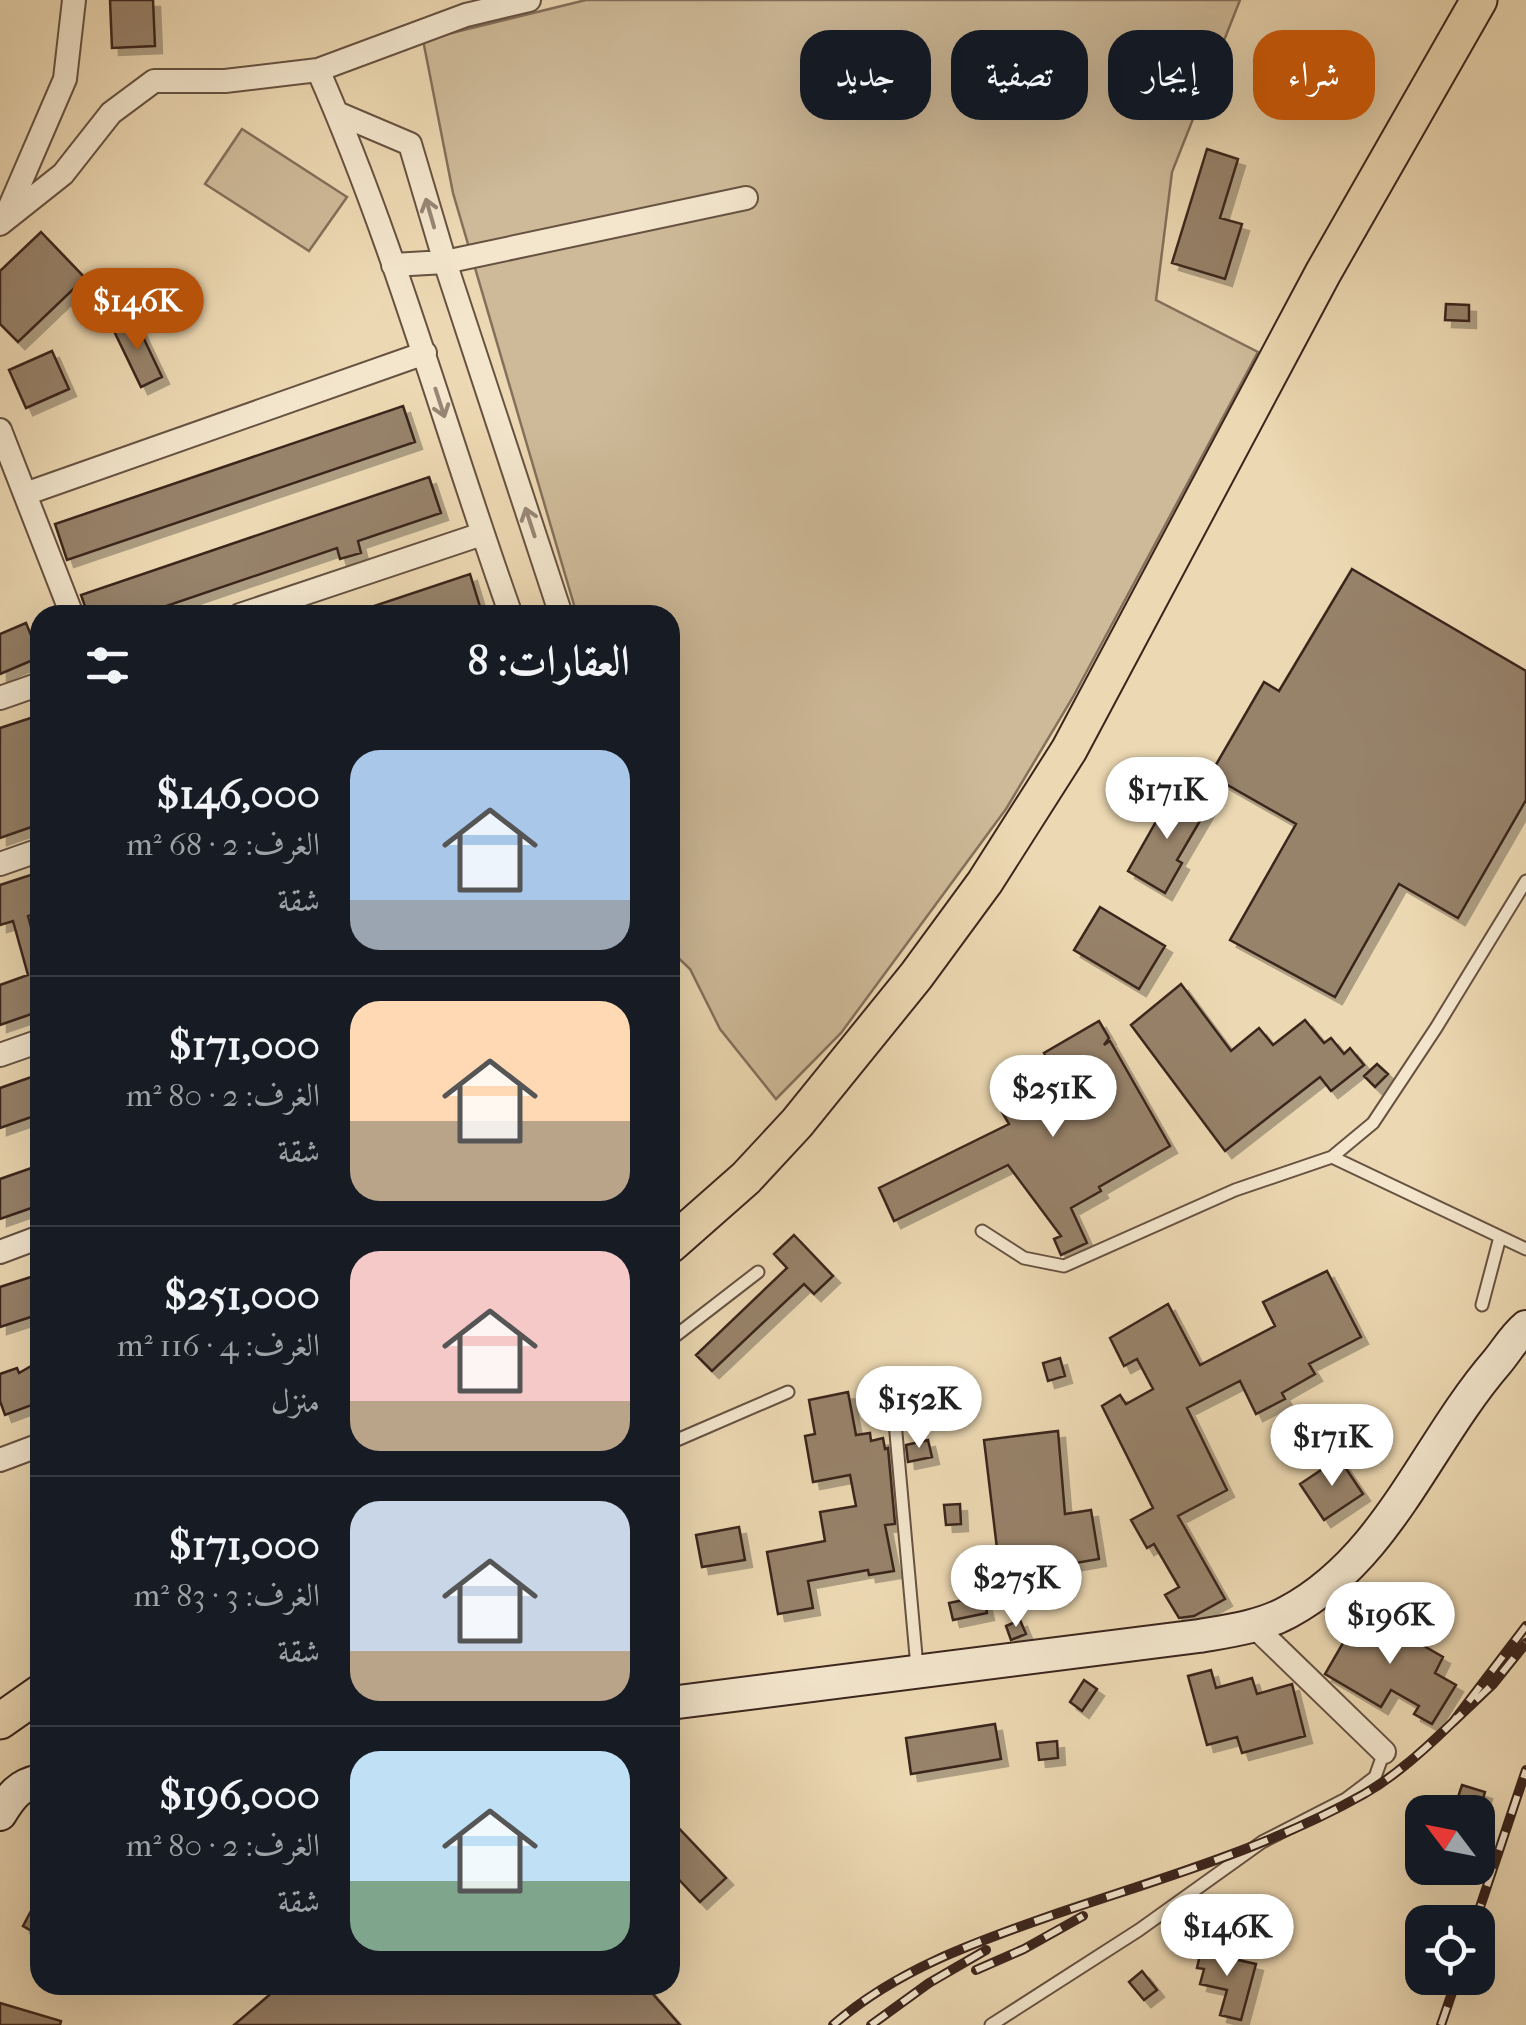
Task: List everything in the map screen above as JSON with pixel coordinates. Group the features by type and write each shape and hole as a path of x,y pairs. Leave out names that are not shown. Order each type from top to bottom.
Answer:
{"main road":[{"path":"680,1236 746,1178 798,1123 916,976 985,882 1069,750 1314,289 1479,0"},
{"path":"680,1701 1199,1636 1286,1614 1317,1593 1387,1524 1464,1403 1526,1327"}],"street":[{"path":"2,223 66,79 74,0"},
{"path":"2,223 63,174 111,113 154,81 225,81 318,70 464,8 527,0"},
{"path":"318,70 425,353 507,605"},
{"path":"337,113 410,144 444,262 557,605"},
{"path":"393,265 444,262 746,198"},
{"path":"25,494 425,353"},
{"path":"0,430 68,605"},
{"path":"270,605 482,534"},
{"path":"0,698 30,688"},
{"path":"0,864 30,854"},
{"path":"0,1055 30,1044"},
{"path":"0,1252 30,1242"},
{"path":"0,1460 30,1449"},
{"path":"1253,1625 1384,1752"}],"lane":[{"path":"982,1232 1024,1258 1064,1266 1235,1190 1332,1158 1373,1123 1526,882"},
{"path":"1332,1158 1526,1249"},
{"path":"1482,1305 1500,1237"},
{"path":"680,1332 758,1272"},
{"path":"680,1439 788,1392"},
{"path":"894,1411 918,1672"},
{"path":"990,2025 1139,1930 1262,1842 1346,1798 1376,1777 1384,1752"}],"shaded area":[{"path":"586,0 1240,0 1228,30 1108,30 1108,120 1193,120 1172,172 1156,300 1258,352 1073,697 1006,809 841,1033 776,1099 720,1029 690,969 680,960 680,605 574,605 453,193 423,40"},
{"path":"242,129 347,197 309,251 205,184"}],"building":[{"path":"110,0 153,0 155,46 112,48"},
{"path":"1207,149 1238,159 1220,218 1242,224 1225,279 1172,263"},
{"path":"41,232 85,278 18,342 0,324 0,271"},
{"path":"1446,304 1469,305 1469,321 1445,320"},
{"path":"134,318 162,377 141,387 113,329"},
{"path":"52,351 69,389 26,408 9,370"},
{"path":"403,406 415,442 67,560 55,524"},
{"path":"429,477 441,513 358,541 361,553 340,559 337,548 169,605 84,605 81,595"},
{"path":"1352,569 1526,671 1526,800 1458,918 1399,884 1335,997 1230,940 1296,824 1210,775 1264,682 1279,691"},
{"path":"470,574 479,605 377,605"},
{"path":"26,623 30,661 0,674 0,634"},
{"path":"30,718 30,828 0,838 0,728"},
{"path":"1174,790 1207,809 1177,860 1182,863 1165,893 1128,871"},
{"path":"30,875 30,1014 0,1025 0,985 28,975 13,921 0,925 0,885"},
{"path":"1100,907 1165,946 1139,989 1074,950"},
{"path":"1181,984 1231,1051 1259,1028 1273,1045 1305,1020 1324,1043 1331,1038 1344,1054 1350,1048 1364,1065 1331,1091 1320,1077 1225,1151 1131,1025"},
{"path":"1099,1021 1109,1038 1104,1045 1110,1041 1170,1146 1071,1208 1087,1243 1061,1255 1054,1239 1061,1236 1008,1165 894,1221 879,1188 1009,1124 1002,1112 1059,1079 1044,1053"},
{"path":"1377,1064 1388,1074 1375,1087 1364,1076"},
{"path":"30,1078 30,1118 0,1128 0,1088"},
{"path":"30,1168 30,1208 0,1219 0,1179"},
{"path":"794,1235 833,1276 814,1294 804,1284 712,1371 696,1355 787,1268 774,1254"},
{"path":"1327,1271 1361,1337 1309,1364 1315,1374 1282,1393 1285,1399 1256,1414 1240,1381 1187,1408 1227,1490 1178,1516 1225,1599 1194,1616 1179,1618 1165,1595 1179,1587 1154,1544 1147,1548 1131,1520 1153,1508 1102,1406 1120,1395 1126,1404 1153,1389 1137,1359 1124,1366 1110,1338 1168,1304 1200,1365 1275,1326 1263,1302"},
{"path":"30,1277 30,1317 0,1327 0,1287"},
{"path":"1060,1358 1065,1376 1048,1381 1043,1363"},
{"path":"30,1367 30,1406 5,1415 0,1401 0,1374 17,1368 19,1373"},
{"path":"848,1392 856,1435 870,1433 871,1441 883,1438 885,1449 888,1448 895,1524 885,1525 894,1571 869,1575 868,1570 808,1581 813,1608 778,1614 767,1552 825,1541 820,1512 856,1506 850,1475 813,1482 805,1436 815,1434 809,1400"},
{"path":"1058,1431 1065,1514 1091,1510 1099,1559 1035,1570 1034,1562 1006,1566 1006,1557 998,1557 984,1440"},
{"path":"928,1440 932,1457 908,1462 906,1445"},
{"path":"1339,1458 1363,1494 1324,1520 1300,1484"},
{"path":"960,1504 961,1524 946,1525 944,1505"},
{"path":"739,1527 745,1560 702,1567 696,1535"},
{"path":"983,1596 987,1613 953,1620 949,1603"},
{"path":"1362,1610 1443,1657 1435,1673 1456,1685 1432,1724 1414,1714 1419,1706 1391,1690 1381,1707 1325,1674"},
{"path":"1020,1620 1026,1634 1011,1640 1006,1626"},
{"path":"1211,1670 1216,1688 1252,1678 1257,1694 1292,1684 1305,1736 1242,1753 1237,1737 1207,1745 1188,1676"},
{"path":"1084,1680 1097,1689 1082,1711 1070,1702"},
{"path":"995,1724 1001,1759 911,1774 906,1738"},
{"path":"1057,1741 1058,1758 1039,1760 1037,1743"},
{"path":"1462,1785 1485,1792 1484,1795 1459,1795"},
{"path":"680,1830 726,1878 700,1902 680,1881"},
{"path":"1202,1946 1236,1954 1234,1959 1256,1964 1241,2020 1220,2015 1227,1990 1200,1984 1204,1969 1197,1968"},
{"path":"1142,1971 1157,1990 1144,2000 1129,1982"},
{"path":"269,1995 654,1995 680,2025 234,2025"},
{"path":"0,2003 61,2021 60,2025 0,2025"}],"railway":[{"path":"1526,1626 1453,1722 1493,1684 1526,1643"},
{"path":"833,2025 909,1973 964,1948 1210,1862 1327,1814 1388,1779 1453,1722"},
{"path":"1481,1905 1526,1770"},
{"path":"976,1970 1083,1916"},
{"path":"871,2025 929,1983 986,1950"},
{"path":"1441,2025 1451,1995"}]}
